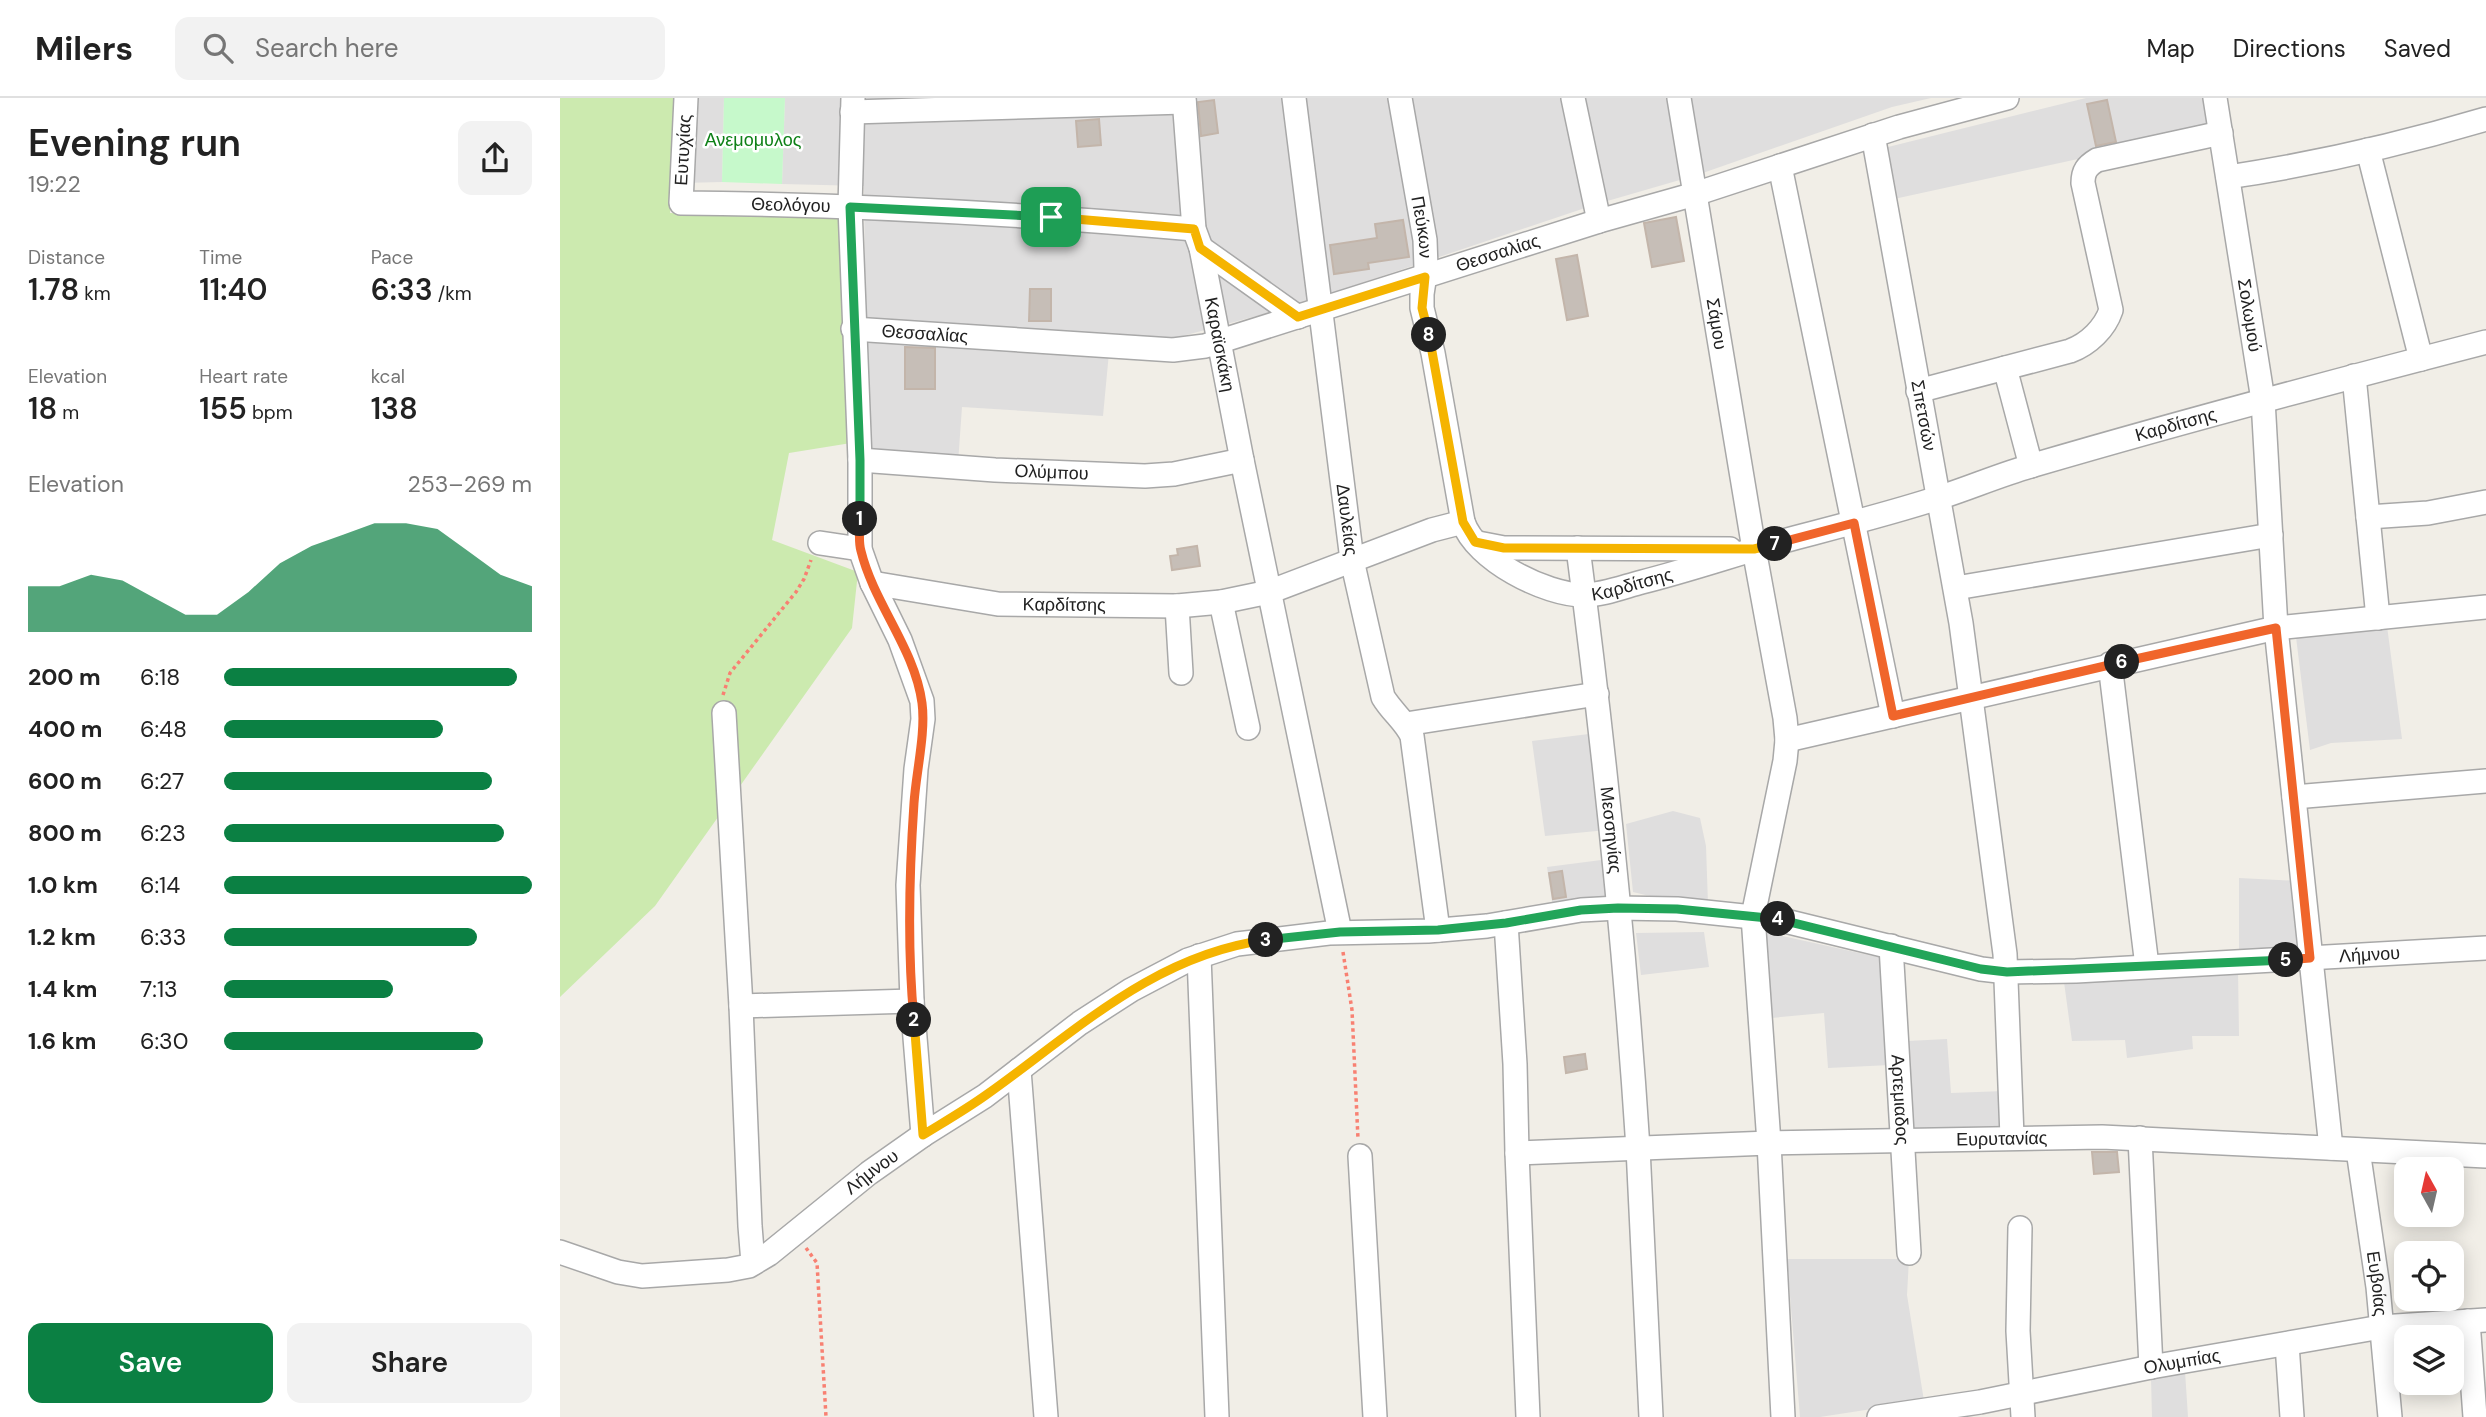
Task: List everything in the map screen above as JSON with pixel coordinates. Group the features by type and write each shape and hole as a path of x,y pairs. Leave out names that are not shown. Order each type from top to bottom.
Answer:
{"street":[{"name":"Ευτυχίας","path":"681,203 686,98"},
{"name":"Δαυλείας","path":"1294,98 1309,314 1352,560 1383,697 1393,713 1406,724 1415,753 1438,930"},
{"name":"Πεύκων","path":"1400,98 1425,240 1422,308 1433,353 1463,522"},
{"path":"1573,98 1600,221"},
{"name":"Σάμου","path":"1679,98 1787,740 1753,916 1769,1143 1783,1417"},
{"name":"Θεσσαλίας","path":"853,329 1173,350 1205,346 1780,166 1873,135 1922,109 2007,98"},
{"name":"Σολωμού","path":"2215,98 2263,400 2276,628 2331,1148"},
{"path":"923,1135 912,1001 908,885 916,769 923,719 922,701 900,640 872,583 860,549 860,460 850,207 853,105 1184,100"},
{"name":"Καραϊσκάκη","path":"1184,100 1197,239 1340,932"},
{"path":"2228,177 2287,168 2435,135 2486,119"},
{"path":"1918,391 2081,347 2108,320 2111,310 2083,173 2089,164 2097,160 2221,133"},
{"name":"Σπετσών","path":"1873,135 1956,588 2007,972 2012,1138"},
{"path":"2368,150 2421,359"},
{"path":"1780,166 1893,716"},
{"name":"Θεολόγου","path":"681,203 850,207 1051,217 1197,239"},
{"path":"1197,239 1309,314"},
{"name":"Καρδίτσης","path":"872,583 998,604 1177,606 1221,602 1269,592 1432,530 1463,522 1475,542 1526,580 1555,591 1584,595 1665,576 1854,523 1940,498 2031,466 2263,400 2486,342"},
{"path":"2005,368 2031,466"},
{"path":"2354,376 2378,618"},
{"name":"Ολύμπου","path":"860,460 995,470 1144,476 1174,474 1242,460"},
{"path":"2368,517 2428,513 2486,502"},
{"path":"1956,588 2271,536"},
{"path":"1475,542 1504,548 1754,549"},
{"path":"820,543 860,549"},
{"name":"Μεσσηνίας","path":"1578,548 1597,694 1618,908 1638,1149 1651,1417"},
{"path":"1221,602 1248,728"},
{"path":"1177,606 1181,673"},
{"path":"1787,740 2276,628 2486,607"},
{"path":"2110,664 2147,966"},
{"path":"1406,724 1597,694"},
{"path":"724,713 753,1263"},
{"path":"2294,797 2486,781"},
{"name":"Λήμνου","path":"560,1252 618,1272 642,1276 735,1270 753,1263 869,1173 985,1096 1080,1023 1131,990 1199,956 1237,944 1340,932 1438,930 1506,923 1581,910 1618,908 1677,909 1781,920 1981,969 2007,972 2486,948"},
{"path":"1506,923 1516,1064 1528,1417"},
{"name":"Αρτεμιαδος","path":"1891,946 1909,1253"},
{"path":"1199,956 1217,1417"},
{"path":"741,1006 912,1001"},
{"path":"1018,1070 1046,1417"},
{"path":"2140,1138 2151,1367"},
{"name":"Ευρυτανίας","path":"1517,1153 1769,1143 2140,1138 2486,1156"},
{"name":"Ευβοίας","path":"2358,1150 2378,1287 2390,1417"},
{"path":"1360,1156 1375,1417"},
{"path":"2020,1228 2018,1331 2022,1406"},
{"path":"2475,1417 2477,1320"},
{"name":"Ολυμπίας","path":"1880,1417 2022,1406 2151,1367 2381,1327 2477,1320"},
{"path":"2287,1344 2292,1417"}],"path":[{"path":"724,713 724,687 730,673 804,579"},
{"path":"1340,932 1352,1010 1360,1156"},
{"path":"790,1236 809,1251 817,1263 825,1417"}],"shaded area":[{"path":"686,98 724,98 722,182 682,183"},
{"path":"785,98 1931,98 1892,107 1697,175 1597,204 1290,307 1168,340 1110,342 1103,416 962,407 958,463 867,455 864,186 782,184"},
{"path":"2086,98 2211,98 2216,129 1894,199 1884,148"},
{"path":"2387,626 2402,739 2331,743 2310,750 2296,637"},
{"path":"1597,733 1607,830 1545,836 1532,741"},
{"path":"1673,811 1700,818 1706,846 1708,904 1633,892 1626,824"},
{"path":"1609,859 1615,901 1553,908 1547,867"},
{"path":"2239,878 2300,881 2299,950 2239,954"},
{"path":"1704,932 1709,967 1641,975 1636,933"},
{"path":"1765,932 1882,958 1890,1065 1828,1068 1824,1013 1771,1018"},
{"path":"2238,969 2239,1036 2192,1036 2193,1049 2127,1058 2125,1040 2072,1041 2064,982"},
{"path":"1947,1039 1951,1093 2004,1091 2006,1129 1913,1130 1908,1041"},
{"path":"1787,1259 1909,1259 1907,1295 1924,1401 1820,1417 1800,1417"},
{"path":"2185,1371 2188,1417 2152,1417 2151,1378"}],"green space":[{"path":"560,98 677,98 670,213 848,218 851,443 789,453 772,540 858,572 852,628 655,906 560,997"},
{"name":"Ανεμομυλος","path":"724,98 785,98 782,184 722,182"}],"building":[{"path":"1214,100 1218,133 1201,136 1198,102"},
{"path":"2107,100 2116,142 2096,146 2087,104"},
{"path":"1099,119 1101,145 1078,147 1076,121"},
{"path":"1676,217 1684,261 1652,267 1644,223"},
{"path":"1403,220 1409,257 1368,263 1369,269 1334,274 1330,245 1377,238 1375,224"},
{"path":"1577,255 1588,316 1567,320 1556,259"},
{"path":"1030,289 1051,289 1051,321 1029,321"},
{"path":"905,347 935,348 935,389 905,389"},
{"path":"1197,546 1200,566 1172,570 1170,556 1178,555 1177,549"},
{"path":"1562,871 1566,897 1553,899 1549,873"},
{"path":"1585,1054 1587,1069 1566,1073 1564,1057"},
{"path":"2092,1152 2117,1152 2119,1172 2094,1174"}],"route":[{"path":"850,207 1051,217 1194,229 1200,248 1298,317 1425,277 1422,308 1433,353 1463,522 1475,542 1504,548 1754,549 1854,523 1893,716 2276,628 2310,958 2076,971 2007,972 1981,969 1781,920 1677,909 1581,910 1506,923 1438,930 1340,932 1280,938 1216,949 1188,960 1131,990 1080,1023 985,1096 923,1135 912,1001 908,885 916,769 923,719 922,701 900,640 872,583 860,549 860,460 850,207"}]}
